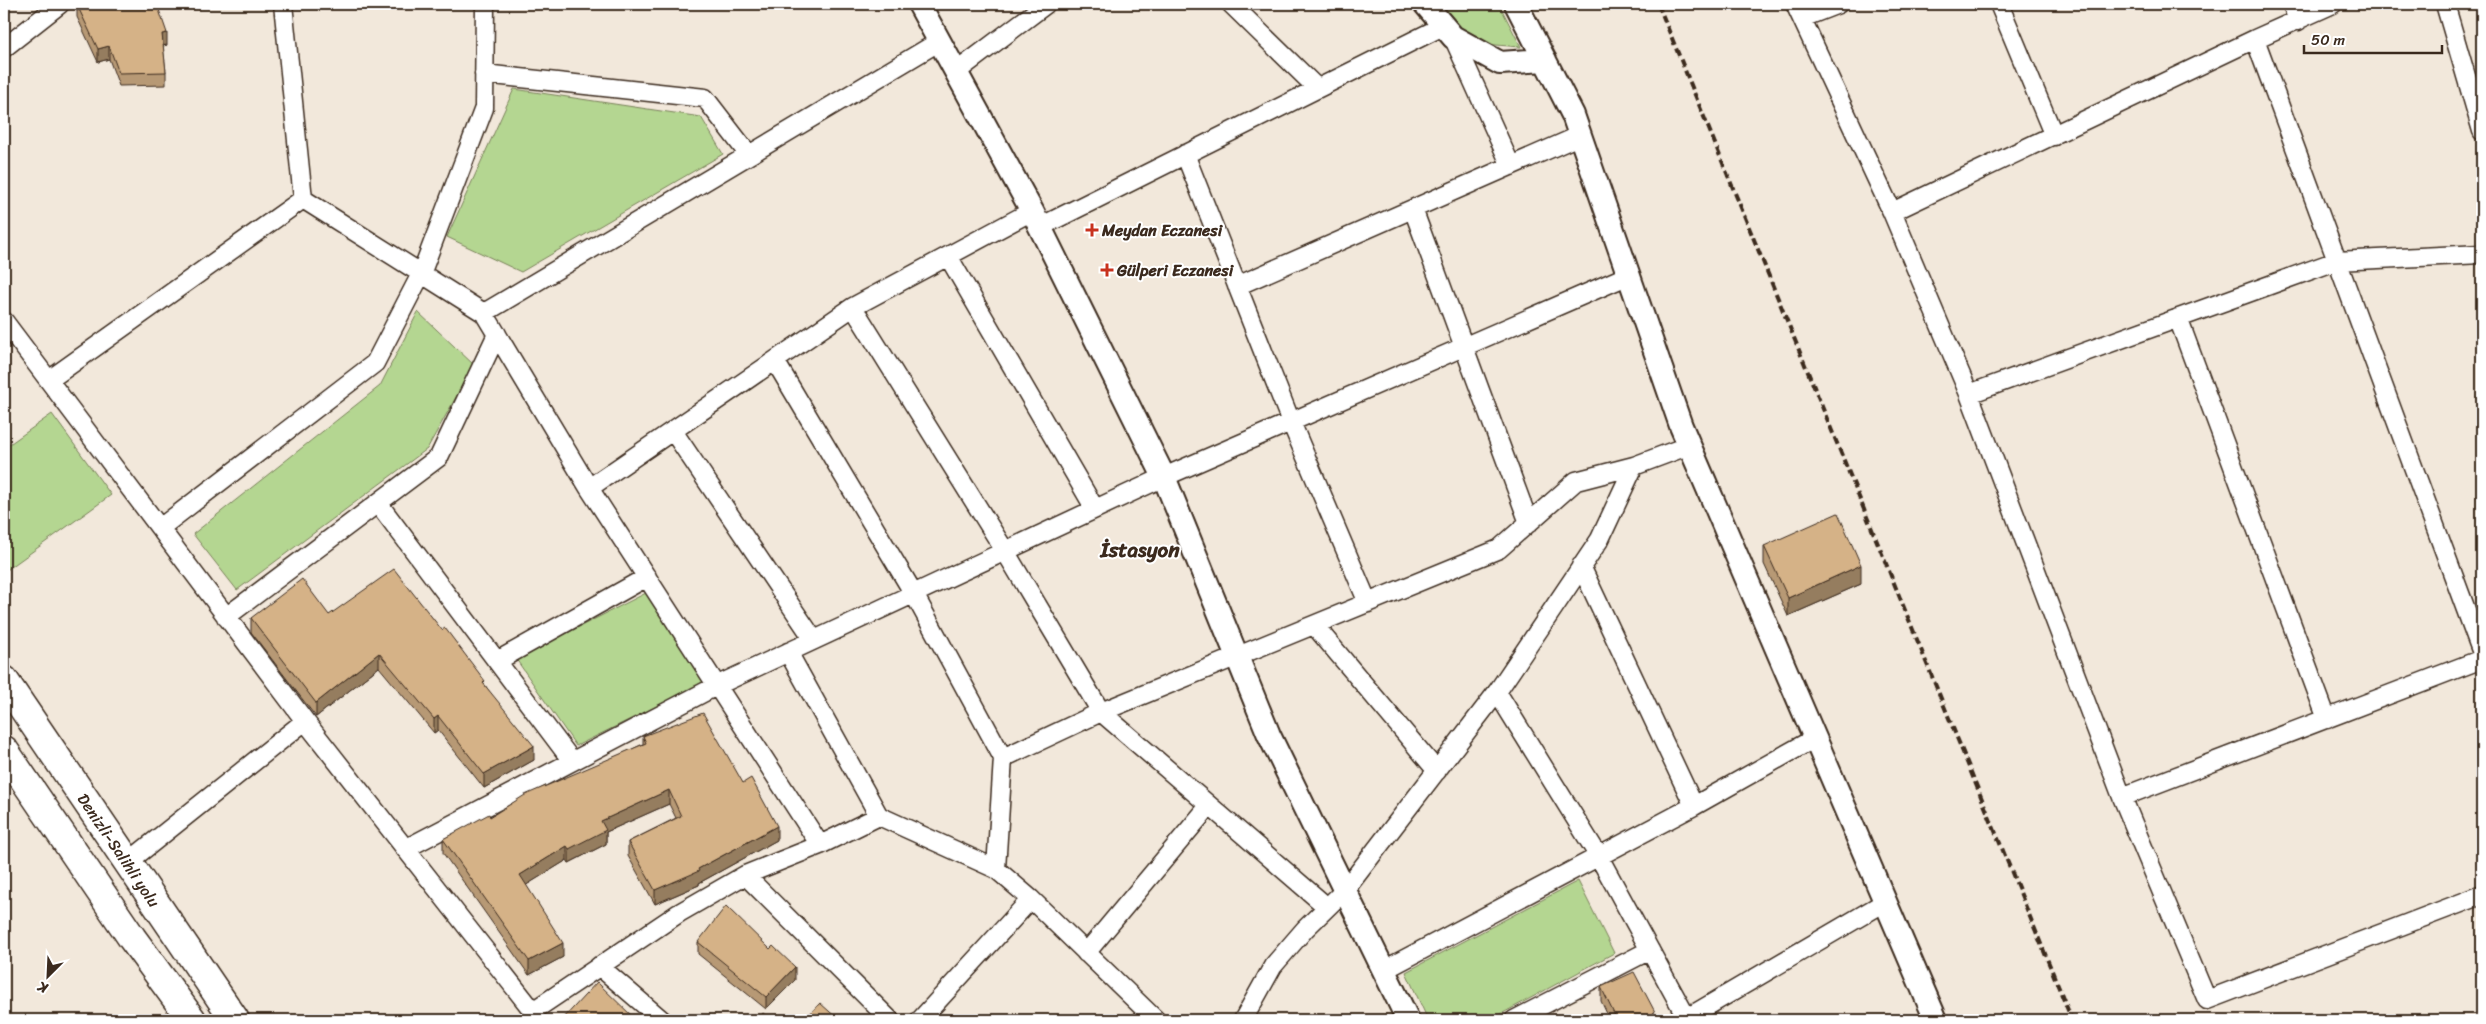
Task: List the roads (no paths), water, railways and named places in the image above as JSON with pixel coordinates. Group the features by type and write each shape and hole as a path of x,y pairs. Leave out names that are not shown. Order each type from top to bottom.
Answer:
{"highway":[{"name":"Denizli-Salihli yolu","path":"4,680 235,1020"},
{"path":"4,750 132,938 192,1020"}],"street":[{"path":"4,48 60,4"},
{"path":"283,4 303,199"},
{"path":"160,528 375,363 421,274 484,108 485,4"},
{"path":"919,4 1036,219 1164,477 1269,735 1408,1020"},
{"path":"956,72 1046,4"},
{"path":"1231,4 1317,88"},
{"path":"1425,4 1448,31 1511,166"},
{"path":"1516,4 1573,115 1690,445 1936,1020"},
{"path":"1838,4 1799,11 1892,212 1969,394 2122,797 2207,1000 2482,895"},
{"path":"1999,4 2054,136"},
{"path":"2292,4 2298,21"},
{"path":"1892,212 2254,39 2333,4"},
{"path":"2445,4 2482,131"},
{"path":"590,488 853,307 948,256 1185,154 1317,88 1448,31"},
{"path":"1448,31 1500,62 1545,60"},
{"path":"2254,39 2482,653"},
{"path":"484,313 940,41"},
{"path":"484,74 705,98 748,155"},
{"path":"1237,286 1580,135"},
{"path":"1185,154 1291,422 1368,603"},
{"path":"303,199 484,313 590,488 820,845"},
{"path":"49,380 303,199"},
{"path":"1413,209 1529,523"},
{"path":"1969,394 2336,261 2482,254"},
{"path":"948,256 1095,510"},
{"path":"405,849 718,685 788,652 1164,477 1629,275"},
{"path":"853,307 1005,551 1101,712 1327,907"},
{"path":"2178,318 2327,719"},
{"path":"4,321 226,617 405,849 529,1016 599,966 679,913 745,875 820,845 879,816"},
{"path":"226,617 439,457 497,334"},
{"path":"775,361 914,594 1003,758 996,869"},
{"path":"673,431 814,640"},
{"path":"1003,758 1101,712 1499,549 1576,481 1634,466 1690,445"},
{"path":"1243,1020 1273,966 1304,928 1345,890 1497,692 1600,539 1634,466"},
{"path":"378,503 572,761"},
{"path":"1581,566 1694,806"},
{"path":"497,661 647,577"},
{"path":"1314,625 1436,771"},
{"path":"788,652 879,816 996,869 1031,899 1156,1020"},
{"path":"2122,797 2482,660"},
{"path":"1497,692 1598,855 1688,1019 1886,902"},
{"path":"127,863 305,721"},
{"path":"1384,970 1598,855 1694,806 1815,738"},
{"path":"1086,952 1210,806"},
{"path":"745,875 890,1020"},
{"path":"920,1020 1031,899"},
{"path":"1514,1020 1650,950"},
{"path":"599,966 662,1020"}],"railway":[{"path":"1658,4 2072,1020"}],"place":[{"name":"Meydan Eczanesi","path":"1092,230"},
{"name":"Gülperi Eczanesi","path":"1107,270"}],"district":[{"name":"İstasyon","path":"1140,550"}]}
